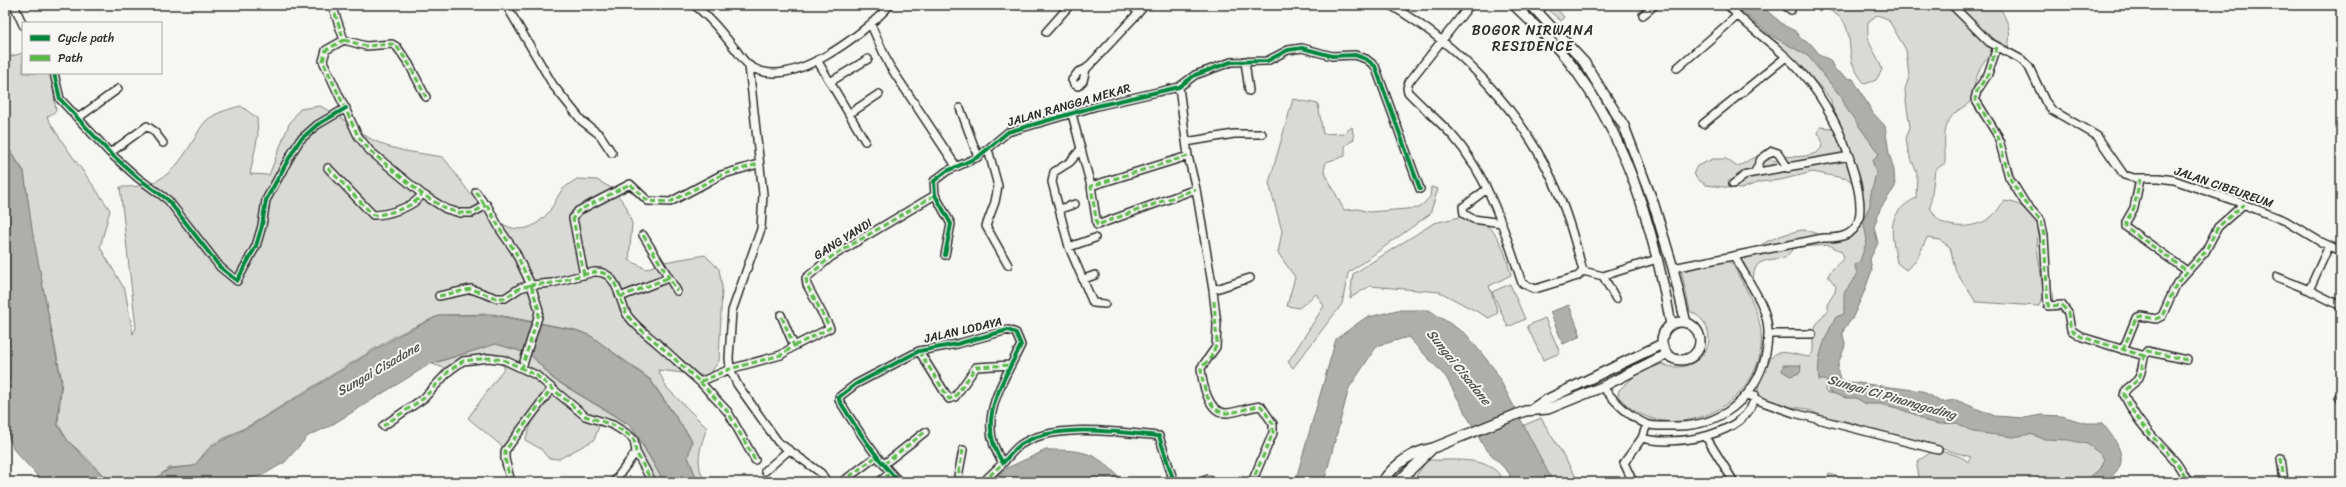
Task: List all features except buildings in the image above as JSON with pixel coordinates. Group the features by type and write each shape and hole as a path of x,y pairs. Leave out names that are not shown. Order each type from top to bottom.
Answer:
{"street":[{"path":"14,5 22,23"},
{"path":"332,5 335,20 344,40"},
{"path":"508,5 509,10 553,85 582,121 600,135 612,153"},
{"path":"694,5 714,23 749,66 764,72 776,72 803,67 817,60 871,25 890,5"},
{"path":"1046,32 1070,5"},
{"path":"1130,5 1139,12"},
{"path":"1086,69 1145,5"},
{"path":"1390,5 1442,40 1480,76 1525,129 1553,181 1583,271"},
{"path":"1470,5 1409,82 1407,88 1424,109 1452,136 1470,161 1487,189 1502,223 1522,283 1528,288 1545,287 1578,276 1583,271"},
{"path":"1514,5 1560,52 1579,74 1612,131 1635,188 1657,259 1671,325"},
{"path":"1643,15 1655,5"},
{"path":"1673,268 1849,234 1856,228 1859,218 1859,197 1850,156 1833,119 1815,90 1799,70 1738,16 1728,5"},
{"path":"1784,5 1791,10"},
{"name":"JALAN CIBEUREUM","path":"1952,5 1977,31 1997,47 2022,60 2029,67 2044,101 2052,110 2097,136 2124,174 2140,179 2158,178 2174,180 2244,204 2286,221 2329,246 2341,251"},
{"path":"1538,7 1584,62 1624,126 1654,205 1673,268 1686,323 1697,331 1700,337 1697,350 1693,356 1679,360 1667,354 1662,344 1664,333 1671,325 1686,323"},
{"path":"1677,68 1738,16"},
{"path":"871,25 889,65 956,166"},
{"path":"426,97 409,64 398,47 392,44 366,46 344,40 326,50 323,61 358,136 370,151 422,194 446,209 460,213 472,213 487,205"},
{"path":"1997,47 1988,74 1977,91 1975,99 1998,136 2009,177 2025,203 2036,214 2040,221 2044,236 2048,306 2062,305 2068,313 2069,326 2075,334 2144,356"},
{"name":"JALAN RANGGA MEKAR","path":"935,195 934,181 939,175 978,157 1008,132 1102,104 1180,87 1195,76 1231,62 1268,61 1294,48 1332,56 1350,54 1366,59 1375,66 1381,78 1420,189"},
{"path":"1703,124 1786,57"},
{"path":"830,82 868,59"},
{"path":"817,60 865,141"},
{"path":"1245,61 1249,91"},
{"path":"749,66 762,194 761,229 732,311 728,358 730,369 737,384 778,442 821,473 827,482"},
{"path":"54,74 60,99 110,153 138,178 168,200 220,266 237,281 256,246 262,226 266,200 300,140 317,124 346,108"},
{"path":"1180,87 1188,156 1196,189 1213,290 1217,343 1211,356 1201,368 1206,391 1215,409 1221,412 1261,406 1273,424 1273,433 1252,482"},
{"path":"78,118 118,88"},
{"path":"849,114 878,94"},
{"path":"960,108 978,157"},
{"path":"1072,114 1092,186 1097,225 1196,189"},
{"path":"110,153 147,126 163,143"},
{"path":"1612,131 1624,126"},
{"path":"1186,142 1234,134 1262,134"},
{"path":"988,149 998,186 995,202 986,226 1008,265"},
{"path":"1081,149 1052,176 1069,247 1084,279 1090,301 1105,304"},
{"path":"1755,172 1761,159 1772,151 1778,153 1788,168"},
{"path":"1092,186 1188,156"},
{"path":"1733,184 1743,176 1755,172 1788,168 1850,156"},
{"path":"584,275 573,218 575,212 630,184 648,201 670,202 721,175 758,164"},
{"path":"328,168 373,216 411,204 420,198 422,194"},
{"path":"2140,179 2134,208 2125,225 2187,271"},
{"path":"1487,189 1463,207 1464,214 1477,220 1502,223"},
{"path":"476,192 483,202 484,207 487,205"},
{"path":"935,195 951,224 945,255"},
{"name":"GANG YANDI","path":"794,346 830,328 807,285 806,278 831,257 935,195"},
{"path":"1060,209 1075,204"},
{"path":"2123,350 2136,318 2141,316 2160,318 2173,290 2187,271 2205,252 2218,227 2244,204"},
{"path":"487,205 515,251 531,285 539,310 523,360 522,368"},
{"path":"643,234 677,292"},
{"path":"1069,247 1095,238"},
{"path":"2309,290 2329,246"},
{"path":"1642,438 1655,442 1706,437 1736,421 1747,411 1763,366 1768,334 1764,311 1735,257"},
{"path":"1583,271 1604,276 1657,259"},
{"path":"439,296 471,289 496,298 505,298 520,288 531,285 552,284 600,271 607,274 614,281 625,310 641,331 700,382 728,412 755,460"},
{"path":"1084,279 1095,275"},
{"path":"1604,276 1616,299"},
{"path":"2277,277 2309,290 2341,306"},
{"path":"620,297 668,278"},
{"path":"1213,290 1250,278"},
{"path":"700,382 730,369 776,356 794,346 781,315"},
{"name":"JALAN LODAYA","path":"876,456 839,401 840,397 847,391 919,351 1012,330 1019,337 1021,345 992,405 991,432 994,451 1003,463"},
{"path":"1768,334 1812,334"},
{"path":"1382,482 1393,469 1410,455 1419,451 1433,448 1529,410 1544,401 1662,344"},
{"path":"919,351 949,399 955,397 976,367 1011,365"},
{"path":"2187,360 2148,351 2144,356 2140,375 2137,381 2127,389 2124,395 2136,419 2150,436 2174,459 2189,482"},
{"path":"1529,410 1548,409 1602,387 1667,354"},
{"path":"383,426 424,398 450,371 463,361 489,358 504,360 536,375 585,416 621,429 634,440 636,452 652,482"},
{"path":"1602,387 1621,408 1647,424 1680,426 1715,420 1751,397"},
{"path":"511,482 505,459 505,451 552,388"},
{"path":"1751,397 1802,415 1938,450"},
{"path":"1633,482 1624,463 1642,438 1647,424"},
{"path":"983,482 1020,446 1048,435 1069,432 1104,431 1159,436 1174,482"},
{"path":"884,464 924,432"},
{"path":"1706,437 1734,482"},
{"path":"1398,482 1433,448"},
{"path":"765,472 789,450"},
{"path":"957,482 963,450"},
{"path":"614,482 636,452"},
{"path":"842,482 876,456 890,473 900,482"},
{"path":"2281,458 2284,482"},
{"path":"879,482 890,473"}],"shaded area":[{"path":"1553,5 1560,5 1558,10 1564,17 1561,21 1548,10"},
{"path":"1719,5 1741,5 1814,54 1881,152 1870,236 1829,383 1825,388 1825,391 1830,394 1832,393 2077,434 2110,460 2093,482 1920,482 1917,466 1919,460 1930,453 1950,453 1965,459 1968,462 1971,457 1838,419 1827,418 1809,410 1775,405 1765,400 1760,395 1758,386 1765,368 1771,358 1778,353 1809,357 1813,352 1813,339 1816,325 1828,309 1828,303 1835,292 1836,286 1828,276 1831,270 1844,257 1841,251 1829,245 1800,247 1793,249 1785,258 1763,261 1760,263 1755,269 1753,282 1744,270 1744,262 1748,255 1765,242 1796,231 1805,230 1826,235 1849,234 1853,229 1857,212 1856,189 1853,183 1848,179 1813,172 1780,180 1760,182 1741,189 1706,185 1696,178 1694,172 1697,166 1713,159 1726,159 1736,166 1759,156 1780,161 1784,156 1798,157 1813,154 1822,147 1822,141 1818,133 1820,127 1832,128 1833,125 1831,100 1818,84 1760,34 1747,29 1733,15"},
{"path":"1823,5 1998,5 2008,26 2010,36 2008,48 1987,58 1980,68 1970,102 1955,113 1947,124 1945,136 1945,163 1935,170 1930,208 1942,222 1956,226 1978,224 1985,221 1994,214 2004,201 2015,203 2028,211 2039,222 2037,247 2044,295 2039,306 1976,302 1956,272 1950,247 1940,240 1927,238 1916,261 1906,270 1897,263 1892,234 1895,218 1906,204 1916,198 1917,173 1908,151 1906,139 1910,127 1905,89 1909,77 1906,50 1888,19 1877,15 1868,22 1868,38 1882,70 1876,80 1865,84 1854,67 1844,22"},
{"path":"22,53 22,74 51,74 56,111 47,117 110,210 100,247 125,290 133,334 136,328 120,187 145,185 164,176 179,162 207,120 215,115 241,106 257,118 258,135 250,174 269,175 289,124 300,109 320,106 337,115 369,138 386,146 405,151 443,157 485,210 498,221 512,228 526,228 541,220 551,209 562,190 577,179 597,180 613,189 626,206 632,224 629,260 646,269 664,262 705,255 719,269 722,287 719,361 708,376 658,370 667,388 707,428 699,456 700,469 706,482 699,482 688,457 692,440 650,379 591,336 576,330 493,314 440,315 397,335 252,424 211,445 194,466 169,468 151,482 130,482 105,477 68,441 58,424 62,381 33,239 24,171 5,143 5,58"},
{"path":"1293,99 1318,104 1323,134 1344,133 1352,127 1354,139 1345,146 1345,156 1326,162 1324,171 1344,210 1358,209 1369,212 1419,208 1430,197 1431,187 1438,189 1430,214 1348,273 1342,304 1293,368 1288,362 1324,306 1316,294 1299,308 1287,306 1295,277 1278,253 1282,231 1269,183"},
{"path":"1460,217 1480,222 1488,227 1498,239 1505,253 1511,275 1489,286 1498,313 1489,318 1440,292 1370,286 1350,298 1353,274 1434,223"},
{"path":"1728,261 1733,265 1749,295 1760,325 1761,347 1755,370 1742,390 1724,405 1703,416 1681,421 1658,420 1636,412 1618,396 1619,390 1638,373 1662,364 1673,367 1693,363 1701,357 1709,340 1708,330 1702,320 1690,311 1681,270"},
{"path":"1510,284 1525,319 1508,327 1492,292"},
{"path":"1545,318 1560,353 1543,360 1527,326"},
{"path":"496,344 530,354 553,379 631,426 664,482 652,482 629,435 600,423 594,440 559,459 548,458 541,449 525,440 533,420 533,408 503,447 468,418 505,367 489,357 444,368 432,364"},
{"path":"1541,418 1579,482 1552,482 1522,426"},
{"path":"1427,460 1459,460 1481,463 1498,473 1504,482 1412,482"},
{"path":"1829,474 1857,482 1827,482"}],"water":[{"name":"Sungai Ci Pinanggading","path":"1736,5 1760,5 1785,26 1795,31 1801,39 1811,44 1820,55 1830,60 1835,70 1847,78 1853,79 1873,113 1885,126 1889,153 1894,170 1895,187 1880,209 1874,227 1878,243 1870,259 1872,270 1864,292 1852,319 1843,330 1845,343 1838,365 1839,376 1842,381 1922,391 1941,402 1956,400 1995,416 2025,418 2041,415 2062,416 2085,423 2102,423 2117,444 2121,456 2119,468 2106,481 2088,482 2091,476 2101,468 2104,460 2102,455 2087,444 2068,440 2044,439 2030,434 2013,437 1973,432 1957,423 1939,424 1925,421 1916,415 1897,408 1880,404 1866,404 1856,398 1846,398 1829,392 1826,380 1819,380 1818,372 1822,347 1836,317 1844,314 1844,293 1857,275 1855,265 1860,261 1867,240 1863,220 1870,205 1870,198 1876,173 1872,160 1879,154 1846,108 1842,98 1808,56 1770,35 1749,17 1743,14"},
{"path":"5,145 24,172 32,229 61,381 57,424 68,441 105,478 127,482 43,482 14,450 5,428"},
{"path":"1569,305 1581,336 1563,344 1550,312"},
{"name":"Sungai Cisadane","path":"1397,310 1429,310 1466,334 1495,370 1553,482 1511,482 1509,473 1484,447 1446,377 1408,337 1377,346 1349,388 1324,482 1295,482 1336,339 1365,318"},
{"name":"Sungai Cisadane","path":"440,315 493,315 575,330 591,336 650,380 692,441 688,457 698,482 664,482 632,426 554,379 530,354 496,344 430,364 330,426 308,436 285,462 263,475 234,482 151,482 169,469 194,466 212,446 252,425 398,336"},
{"path":"1783,365 1801,365 1800,373 1790,376 1782,371"},
{"path":"1046,450 1081,452 1090,455 1106,464 1124,482 990,482 1007,468"}],"marked path":[{"path":"332,5 344,40 326,50 323,61 358,136 370,151 422,194 446,209 460,213 472,213 487,205"},
{"path":"344,40 366,46 392,44 397,47 409,64 426,97"},
{"path":"1997,47 1988,74 1977,91 1975,99 1998,136 2009,177 2025,203 2041,221 2044,236 2048,306 2062,305 2068,313 2071,330 2082,337 2144,356"},
{"path":"1188,156 1091,186 1097,225 1196,189"},
{"path":"584,275 573,218 578,211 630,184 648,201 670,202 721,175 758,164"},
{"path":"328,168 373,215 386,214 400,209 413,203 422,194"},
{"path":"2140,179 2134,208 2126,222 2126,227 2187,271"},
{"path":"476,192 483,202 484,207 487,205"},
{"path":"794,346 830,328 807,285 806,278 831,257 935,195"},
{"path":"2123,350 2136,318 2141,316 2156,319 2162,316 2177,283 2205,252 2218,227 2244,204"},
{"path":"487,205 501,231 515,251 531,285 552,283 594,272 602,273 608,276 617,288 625,310 631,320 700,382 730,369 781,355 794,346 781,315"},
{"path":"643,235 677,291"},
{"path":"620,297 668,278"},
{"path":"439,296 471,289 496,298 505,298 520,288 531,285 539,310 522,368"},
{"path":"1214,301 1217,343 1211,357 1201,368 1207,396 1215,408 1220,412 1227,413 1261,406 1273,424 1273,433 1252,482"},
{"path":"919,351 949,399 955,397 976,367 1011,365"},
{"path":"2187,360 2147,351 2140,376 2126,390 2124,395 2135,415 2175,462 2189,482"},
{"path":"383,426 424,398 449,371 463,361 489,358 504,360 536,375 585,416 613,425 629,435 634,440 636,452 652,482"},
{"path":"700,382 728,412 755,460"},
{"path":"511,482 505,459 505,451 552,388"},
{"path":"884,464 925,432"},
{"path":"957,482 963,450"},
{"path":"842,482 877,456"},
{"path":"2281,458 2284,482"},
{"path":"983,482 1003,463"},
{"path":"879,482 890,473"},
{"path":"1202,482 1208,479"}],"cycle path":[{"path":"945,255 951,224 935,195 934,181 947,171 978,157 1008,132 1097,106 1179,87 1195,75 1231,62 1267,61 1288,50 1302,48 1332,56 1355,55 1366,59 1375,66 1420,189"},
{"path":"54,74 60,99 110,153 138,178 168,200 220,267 237,281 256,246 262,226 266,200 300,140 317,125 346,108"},
{"path":"900,482 883,464 867,443 839,400 839,397 856,384 919,351 957,344 1008,330 1016,333 1021,345 1000,388 994,403 991,418 991,433 995,448 1003,463 1020,445 1034,438 1050,433 1088,430 1126,432 1159,436 1174,482"}],"district":[{"name":"BOGOR NIRWANA RESIDENCE","path":"1533,38"}]}
